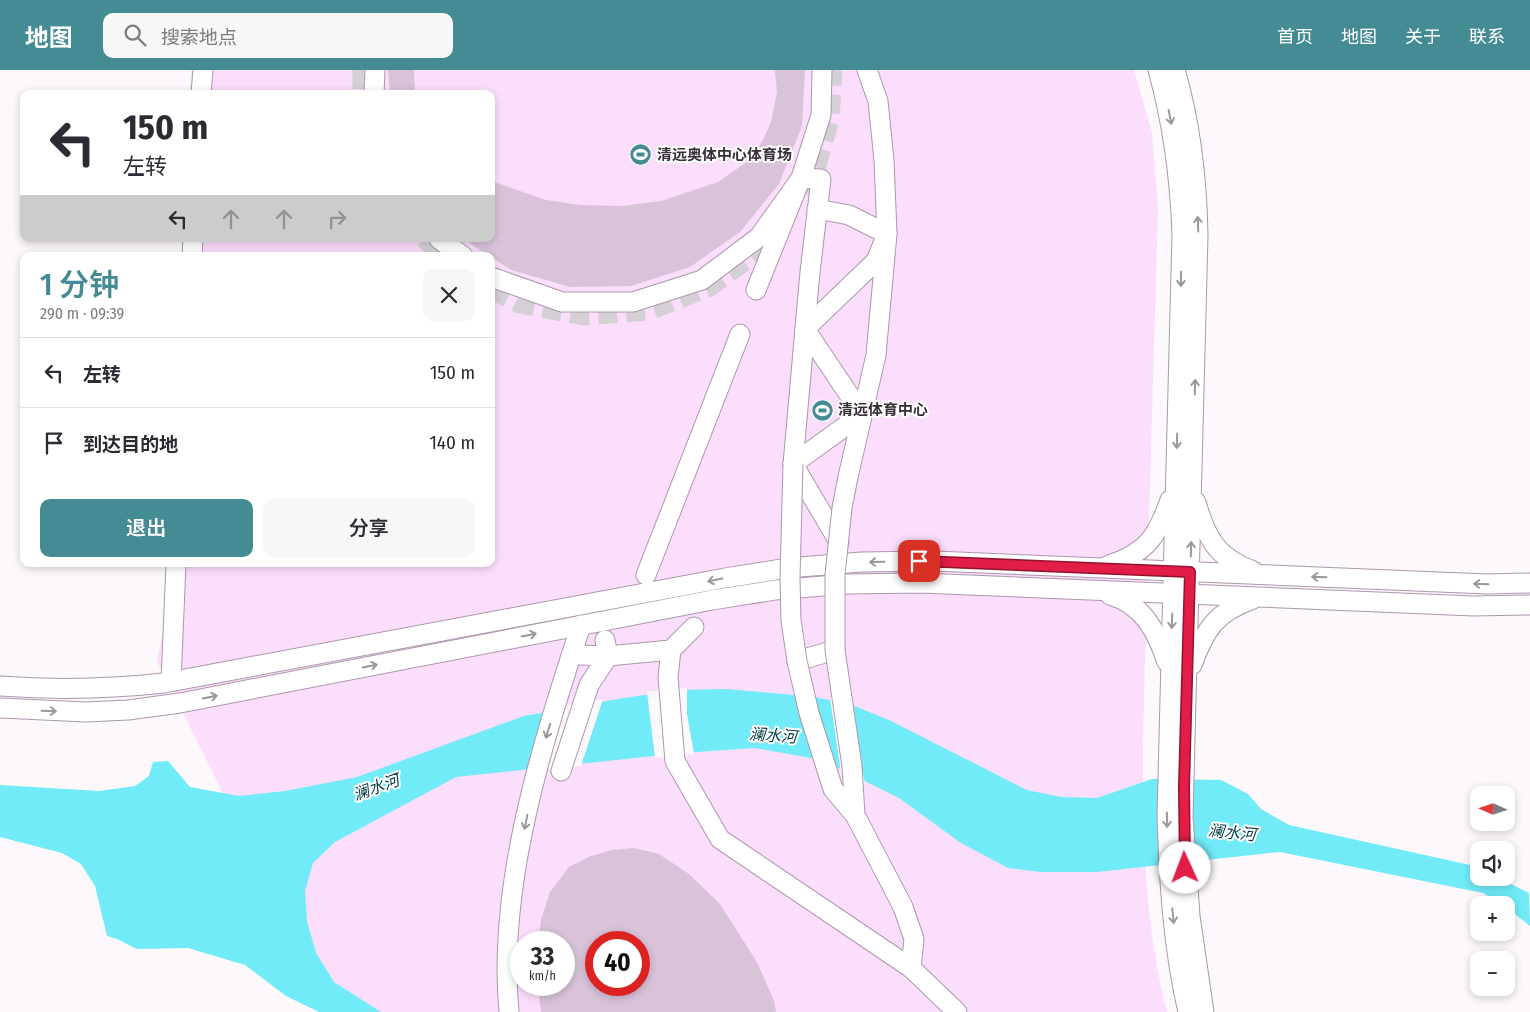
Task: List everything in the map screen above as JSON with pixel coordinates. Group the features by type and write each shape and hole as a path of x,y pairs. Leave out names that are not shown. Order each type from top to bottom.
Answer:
{"street":[{"path":"201,90 202,70"},
{"path":"374,70 374,90"},
{"path":"756,290 801,178 821,115 822,70"},
{"path":"855,815 852,766 835,650 835,575 848,477 876,355 887,234 884,160 878,101 867,70"},
{"path":"1158,70 1169,111 1180,193 1182,243 1184,485 1182,571 1181,594 1170,673 1176,772 1178,952 1188,1012"},
{"path":"1101,568 1129,558 1148,544 1184,485 1198,244 1197,194 1186,112 1175,70"},
{"path":"801,178 821,179 793,464 790,578 792,620 797,660 811,722 833,789 855,815 903,907 914,939 911,968"},
{"path":"495,278 562,302 633,302 702,280 759,237 801,178"},
{"path":"818,209 849,215 887,234"},
{"path":"805,329 876,261 887,234"},
{"path":"442,242 457,252"},
{"path":"805,329 862,414"},
{"path":"646,575 740,334"},
{"path":"793,464 862,414"},
{"path":"793,464 839,542"},
{"path":"1184,485 1209,538 1217,549 1237,565 1264,575"},
{"path":"0,686 76,690 125,687 171,681 788,568 861,562 934,561 1487,584 1530,583"},
{"path":"171,681 176,567"},
{"path":"0,708 86,712 128,710 180,703 581,625 775,590 847,584 921,583 1474,606 1530,604"},
{"path":"1089,590 1118,597 1140,610 1160,640 1170,673"},
{"path":"1181,594 1186,688"},
{"path":"1176,772 1186,688 1192,664 1200,645 1216,620 1227,610 1259,597"},
{"path":"509,1012 506,983 510,920 516,873 535,774 581,625"},
{"path":"694,627 671,650 668,677 675,761 720,839 911,968 957,1012"},
{"path":"580,656 607,648 671,650"},
{"path":"561,771 589,685 607,648"},
{"path":"797,660 835,650"},
{"path":"1177,868 1204,1012"}],"shaded area":[{"name":"清远体育中心","path":"191,70 1134,70 1152,133 1158,209 1143,818 1150,916 1157,965 1167,1012 336,1012 319,985 157,661 163,632 167,567 495,567 495,252 182,252 183,242 495,242 495,90 190,90"}],"water":[{"name":"澜水河","path":"725,689 807,696 847,703 889,720 1027,790 1061,797 1097,798 1152,779 1221,780 1248,794 1261,809 1289,825 1470,865 1470,886 1515,886 1529,893 1530,926 1515,914 1515,896 1488,896 1483,893 1280,852 1097,872 1041,872 1008,868 961,843 899,798 822,760 755,748 682,753 456,777 335,842 313,863 305,891 307,921 316,953 334,982 381,1012 319,1012 286,996 245,965 188,948 137,949 107,936 95,886 81,864 62,853 0,837 0,785 99,791 135,786 149,776 153,762 168,761 190,787 239,796 285,791 357,777 524,716 677,690"}],"pier":[{"path":"687,688 687,714 694,754 655,758 647,692"},
{"path":"830,698 848,701 865,784 841,773"},
{"path":"603,699 581,766 528,772 548,709"}],"building":[{"path":"388,70 414,70 415,90 390,90"},
{"path":"775,70 805,70 802,126 779,184 740,232 690,267 631,286 570,287 511,270 495,260 495,252 483,252 468,242 495,242 495,182 546,200 580,205 622,206 661,201 718,182 748,161 762,142 771,122 777,92"},
{"path":"634,848 659,854 689,874 720,904 758,964 774,1001 776,1012 541,1012 539,996 575,996 575,931 540,931 541,920 550,892 569,867 591,856 612,850"}],"tunnel":[{"path":"362,70 362,90"},
{"path":"803,192 817,166 830,119 833,70"},
{"path":"495,291 520,304 584,316 649,311 710,287 763,248 779,229"},
{"path":"427,242 439,252"}],"place":[{"name":"清远奥体中心体育场","path":"641,155"},
{"name":"清远体育中心","path":"822,410"}],"route":[{"path":"919,561 1190,572 1183,817 1185,868"}]}
